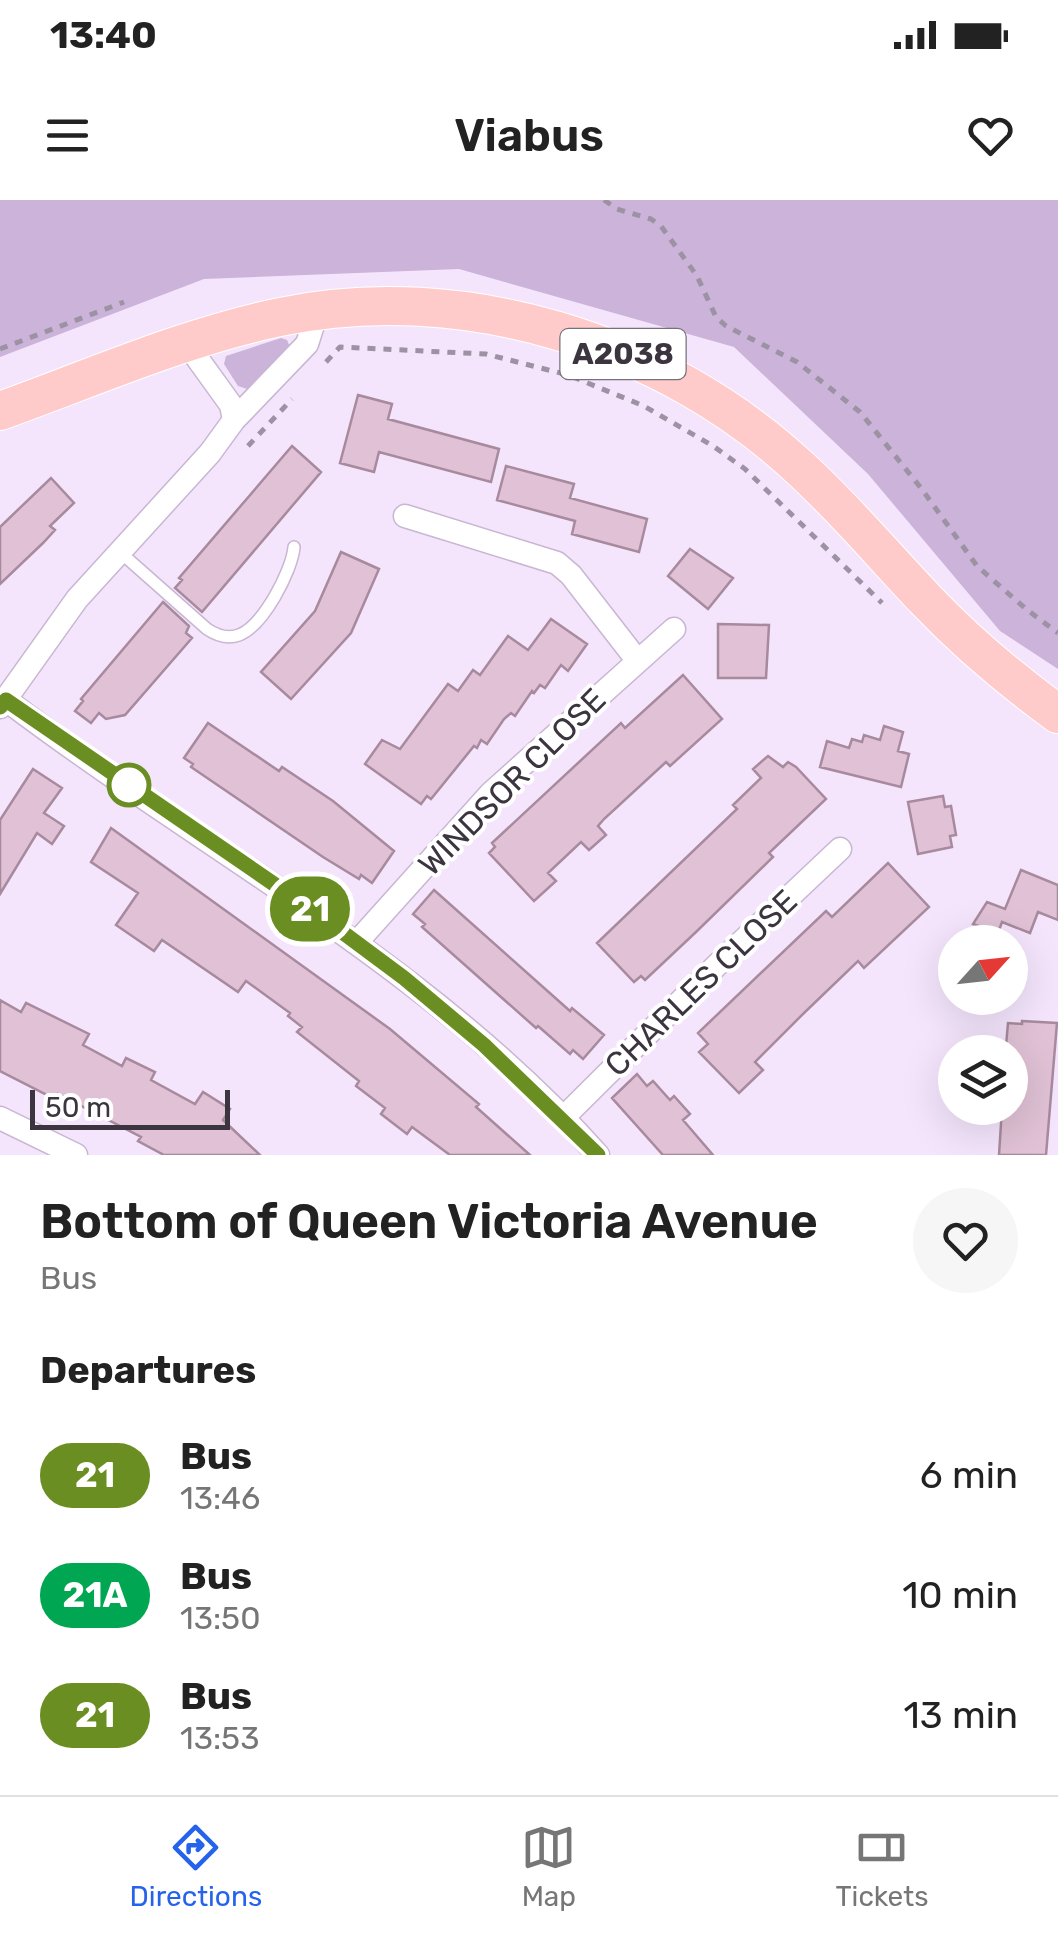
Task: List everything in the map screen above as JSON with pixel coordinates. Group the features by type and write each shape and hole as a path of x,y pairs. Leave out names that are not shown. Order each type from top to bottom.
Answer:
{"main road":[{"name":"A2038","path":"0,411 186,344 311,312 436,308 492,316 599,344 677,379 745,423 798,466 964,636 1058,714"}],"street":[{"path":"311,312 306,344 67,611 3,703 357,942 484,1045 598,1155"},
{"path":"186,344 231,405 234,420"},
{"path":"405,516 557,563 578,583 637,660"},
{"name":"WINDSOR CLOSE","path":"357,942 490,794 674,629"},
{"name":"CHARLES CLOSE","path":"563,1118 840,849"},
{"path":"0,1118 76,1155"}],"lane":[{"path":"120,552 208,629 234,636 244,632 277,592 293,562 294,547"}],"path":[{"path":"604,200 661,226 697,276 716,317 726,326 797,362 860,412 977,566 1058,633"},
{"path":"0,349 124,302"},
{"path":"316,374 340,346 384,346 486,354 608,389 713,446 744,469 890,610"},
{"path":"210,452 228,468 303,387"}],"shaded area":[{"path":"0,200 1058,200 1058,669 1000,631 868,474 734,347 459,269 204,279 0,357"},
{"path":"281,338 290,347 250,390 238,386 224,364 226,356"}],"building":[{"path":"358,395 392,404 388,419 499,449 491,482 379,452 374,472 340,463"},
{"path":"292,446 321,472 202,612 175,588 182,580 179,578"},
{"path":"506,466 574,484 570,498 647,519 639,552 572,534 575,521 497,500"},
{"path":"51,478 74,503 50,526 55,530 0,584 0,527"},
{"path":"690,549 733,578 708,609 668,576"},
{"path":"341,552 379,569 351,633 291,699 261,672 315,611"},
{"path":"163,602 189,626 186,633 192,638 125,715 106,719 99,713 91,723 75,711 81,699"},
{"path":"551,619 587,644 568,671 561,665 545,688 540,685 532,691 515,716 511,713 504,719 487,744 481,740 477,748 474,746 431,799 427,796 421,804 365,764 382,740 400,749 448,684 458,691 473,670 480,675 508,636 528,650"},
{"path":"718,624 769,625 766,678 718,678"},
{"path":"683,675 722,719 670,766 666,762 604,819 598,826 606,835 589,850 581,842 548,873 556,881 534,901 489,853 495,847 492,843 621,723 625,728"},
{"path":"208,723 279,771 282,767 333,801 394,851 372,883 323,857 191,767 193,764 184,758"},
{"path":"884,726 903,732 898,751 909,754 901,787 820,767 827,741 849,748 852,739 862,742 864,735 880,740"},
{"path":"768,756 783,767 788,762 796,767 826,799 769,853 773,857 696,932 645,980 641,976 634,982 597,943 737,809 733,805 761,778 753,769"},
{"path":"33,769 62,788 44,813 64,826 52,844 37,833 0,894 0,820"},
{"path":"943,796 945,807 951,806 956,835 950,836 952,847 918,854 908,802"},
{"path":"111,828 390,1029 479,1104 476,1107 530,1155 450,1155 412,1127 407,1134 381,1114 385,1108 356,1086 359,1081 297,1032 302,1027 288,1016 290,1013 246,981 238,992 162,940 154,951 116,925 138,893 91,862"},
{"path":"888,863 929,907 864,968 858,961 804,1013 755,1062 763,1070 739,1093 699,1052 708,1044 698,1033 826,911 832,917"},
{"path":"1021,870 1058,885 1058,920 1038,912 1030,933 1028,925 973,924 987,902 1005,909"},
{"path":"434,890 570,1011 572,1008 604,1035 583,1059 536,1028 422,927 425,924 413,914"},
{"path":"0,1000 21,1012 26,1003 89,1034 83,1045 122,1066 126,1058 155,1072 151,1080 195,1104 203,1092 230,1109 223,1120 260,1155 164,1155 138,1141 141,1137 58,1094 55,1099 0,1071"},
{"path":"1008,1023 1057,1023 1046,1155 999,1155 1001,1125 1028,1125 1028,1035 1007,1035"},
{"path":"637,1074 647,1086 653,1081 670,1100 674,1096 690,1114 683,1120 713,1155 663,1155 612,1098"}],"bus line":[{"name":"21","path":"0,707 6,700 357,942 484,1045 598,1155"}]}
